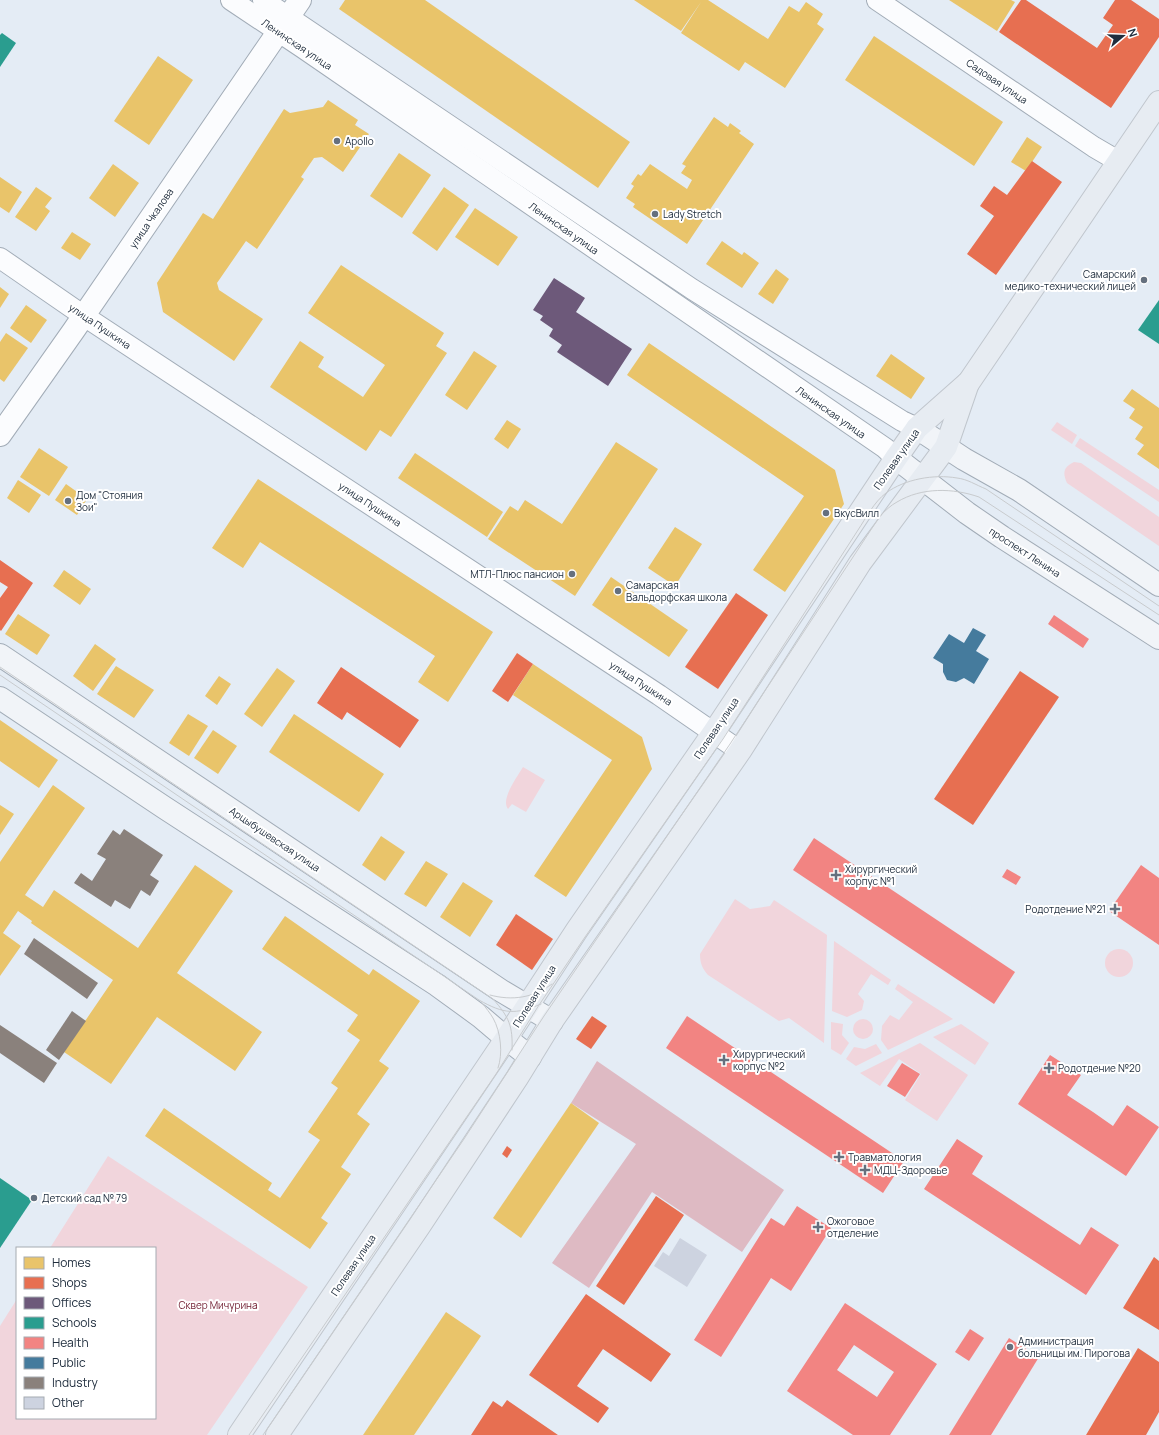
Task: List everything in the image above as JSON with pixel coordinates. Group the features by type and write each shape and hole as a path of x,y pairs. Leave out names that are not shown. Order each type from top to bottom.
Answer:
{"main road":[{"path":"277,1435 420,1225 517,1078 552,1021 740,750 860,563 946,447 969,382 1159,102"},
{"name":"Полевая улица","path":"238,1435 506,1039 577,930 714,732 896,458 917,428 969,382"},
{"path":"917,428 964,459 1019,490 1159,585"},
{"name":"проспект Ленина","path":"896,458 1002,538 1159,638"},
{"name":"Арцыбушевская улица","path":"0,655 500,990 552,1021"},
{"path":"0,698 164,808 437,985 481,1017 506,1039 530,1057"}],"street":[{"name":"Ленинская улица","path":"231,0 289,16 879,444 896,458"},
{"name":"Ленинская улица","path":"263,0 289,16 692,289 902,421 917,428"},
{"name":"Садовая улица","path":"877,0 1094,147 1118,161"},
{"name":"улица Чкалова","path":"0,435 84,316 289,16"},
{"name":"улица Пушкина","path":"0,258 84,316 740,750"}],"green space":[{"path":"1057,422 1077,435 1072,444 1051,430"},
{"path":"1080,438 1159,490 1159,502 1075,446"},
{"path":"1074,462 1081,463 1159,517 1159,546 1067,483 1064,473 1065,470"},
{"path":"523,767 545,780 526,812 512,804 508,809 506,805 508,794"},
{"path":"735,899 750,909 770,906 774,900 827,935 824,1043 789,1018 779,1021 708,975 704,970 701,963 700,954"},
{"path":"834,941 891,980 888,985 871,974 858,994 864,1001 862,1010 847,1017 832,1011"},
{"path":"1119,949 1129,953 1133,963 1129,973 1119,977 1109,973 1105,963 1109,953"},
{"path":"898,984 953,1019 888,1050 881,1040 882,1026 890,1015 899,1020 913,1002 895,989"},
{"path":"863,1019 870,1022 873,1029 870,1036 863,1039 856,1036 853,1029 856,1022"},
{"path":"831,1022 843,1024 842,1035 849,1043 841,1055 831,1049"},
{"path":"961,1024 989,1043 975,1065 933,1037"},
{"path":"920,1043 968,1075 937,1121 905,1100 921,1074 899,1059 880,1086 860,1073"},
{"path":"876,1044 882,1053 856,1066 846,1059 854,1047 865,1049"},
{"name":"Сквер Мичурина","path":"108,1156 308,1287 207,1435 0,1435 0,1326 16,1301 16,1419 156,1419 156,1247 51,1247"}],"shaded area":[{"path":"597,1061 784,1190 742,1252 652,1192 589,1288 552,1263 636,1144 571,1103"}],"building: Homes":[{"path":"345,0 425,0 630,142 598,188 339,9"},
{"path":"634,0 708,0 768,39 789,6 799,12 806,2 823,14 817,24 824,29 785,88 745,62 739,71 681,33 701,2 681,31"},
{"path":"949,0 1011,0 1015,2 997,31"},
{"path":"874,36 1003,122 974,166 845,80"},
{"path":"158,56 193,80 149,145 114,121"},
{"path":"328,100 358,120 355,125 369,134 343,172 322,157 314,158 301,177 304,179 257,249 246,241 217,283 219,290 263,319 234,361 163,312 157,283 203,213 213,219 284,109 290,113 323,107"},
{"path":"714,117 728,127 730,123 741,131 739,133 754,144 687,244 633,207 635,204 626,198 634,186 631,184 638,174 641,176 650,164 687,189 692,180 681,173 686,166 682,164"},
{"path":"1027,137 1042,147 1026,171 1011,162"},
{"path":"399,153 431,175 402,218 370,196"},
{"path":"113,164 139,183 115,217 89,198"},
{"path":"0,177 22,192 9,213 0,207"},
{"path":"36,187 52,198 45,207 50,211 36,231 15,217"},
{"path":"444,187 469,205 437,251 412,233"},
{"path":"475,208 518,237 498,266 455,237"},
{"path":"72,232 91,244 80,260 61,248"},
{"path":"722,241 742,255 744,252 759,263 742,288 706,264"},
{"path":"341,265 444,333 436,346 447,353 391,437 380,430 366,451 270,387 300,341 324,357 318,367 363,397 385,365 308,313"},
{"path":"776,269 789,279 773,304 758,294"},
{"path":"0,287 9,294 0,308"},
{"path":"26,305 47,320 31,343 10,328"},
{"path":"6,333 28,348 4,382 0,379 0,342"},
{"path":"649,343 835,470 844,504 785,592 753,570 804,496 627,375"},
{"path":"474,351 497,366 467,410 445,395"},
{"path":"891,354 925,378 911,399 876,376"},
{"path":"1132,389 1159,408 1159,469 1137,454 1144,445 1135,439 1143,427 1129,418 1135,409 1123,401"},
{"path":"507,420 521,429 508,449 494,439"},
{"path":"616,442 658,469 575,596 488,539 510,506 518,511 525,500 562,524"},
{"path":"39,448 68,467 49,496 20,477"},
{"path":"415,453 503,512 487,537 398,478"},
{"path":"258,479 493,632 448,702 418,682 435,656 260,542 243,568 212,548"},
{"path":"18,480 41,495 29,513 7,498"},
{"path":"66,484 87,499 77,515 55,500"},
{"path":"675,527 702,544 675,586 648,568"},
{"path":"64,570 91,589 80,605 53,586"},
{"path":"611,577 688,630 669,657 592,605"},
{"path":"18,614 50,635 37,655 5,634"},
{"path":"95,644 116,659 93,691 73,676"},
{"path":"533,664 642,737 652,769 566,897 534,876 612,760 513,695"},
{"path":"116,666 154,690 134,718 97,694"},
{"path":"277,668 295,681 262,727 244,714"},
{"path":"219,676 231,684 217,705 205,696"},
{"path":"188,714 208,726 189,756 169,743"},
{"path":"294,714 384,774 359,812 269,752"},
{"path":"0,720 58,760 39,788 0,761"},
{"path":"213,730 237,746 218,774 194,758"},
{"path":"53,785 85,808 25,895 43,907 54,890 138,948 195,865 233,891 177,973 262,1032 235,1071 157,1017 111,1084 64,1052 113,980 31,923 32,921 18,911 3,933 21,946 0,976 0,862"},
{"path":"0,805 14,814 0,835"},
{"path":"381,836 405,852 385,881 362,865"},
{"path":"426,861 448,874 426,907 404,894"},
{"path":"463,882 493,901 470,937 440,917"},
{"path":"285,916 369,975 373,969 420,1001 379,1061 389,1068 357,1114 370,1124 341,1167 351,1174 321,1218 328,1223 310,1249 145,1136 164,1108 272,1183 268,1190 280,1198 320,1140 308,1132 338,1088 331,1083 360,1040 347,1031 358,1015 262,949"},
{"path":"571,1103 599,1123 521,1238 493,1218"},
{"path":"446,1312 481,1336 414,1435 363,1435"}],"building: Shops":[{"path":"1021,0 1026,0 1097,48 1113,25 1103,18 1115,0 1131,0 1159,19 1159,37 1111,108 999,32"},
{"path":"1032,161 1062,182 996,275 967,254 994,216 980,206 994,186 1007,195"},
{"path":"0,560 33,583 1,631 0,598 8,587 0,582"},
{"path":"736,593 768,615 718,689 685,667"},
{"path":"517,653 533,664 508,702 492,691"},
{"path":"341,667 419,720 400,748 347,712 342,720 317,703"},
{"path":"1020,671 1059,697 973,825 934,799"},
{"path":"516,914 553,939 532,970 496,945"},
{"path":"592,1016 607,1026 591,1049 576,1039"},
{"path":"507,1146 512,1150 507,1158 502,1154"},
{"path":"656,1196 684,1215 624,1305 596,1286"},
{"path":"1154,1257 1159,1261 1159,1330 1123,1308"},
{"path":"586,1294 671,1354 651,1382 603,1349 577,1386 609,1408 598,1423 529,1375"},
{"path":"1138,1348 1159,1362 1159,1412 1146,1435 1086,1435"},
{"path":"507,1400 558,1435 471,1435 493,1401 502,1407"}],"building: Offices":[{"path":"554,278 585,298 576,312 632,349 608,386 557,352 562,345 549,336 553,329 540,320 543,316 533,310"}],"building: Schools":[{"path":"2,33 16,43 0,67 0,35"},
{"path":"1159,300 1159,344 1138,330"},
{"path":"0,1178 32,1200 0,1248"}],"building: Health":[{"path":"1054,615 1089,639 1083,648 1048,624"},
{"path":"814,838 1015,972 994,1004 793,870"},
{"path":"1141,865 1159,878 1159,945 1109,911"},
{"path":"1007,869 1021,877 1016,885 1002,877"},
{"path":"687,1016 904,1161 883,1193 666,1048"},
{"path":"1050,1055 1081,1075 1067,1095 1113,1126 1127,1105 1159,1127 1126,1176 1018,1104"},
{"path":"902,1063 920,1074 905,1097 887,1086"},
{"path":"957,1139 983,1156 972,1174 1080,1245 1091,1227 1119,1245 1086,1295 924,1189"},
{"path":"797,1206 831,1228 791,1291 771,1278 721,1357 694,1340 771,1218 784,1226"},
{"path":"845,1303 937,1364 890,1435 853,1435 787,1391","holes":["854,1345 894,1372 877,1397 837,1370"]},
{"path":"970,1329 984,1338 969,1361 955,1352"},
{"path":"1009,1338 1039,1357 991,1435 949,1435"}],"building: Public":[{"path":"973,628 986,635 976,651 989,659 974,684 964,678 956,682 947,680 943,672 943,664 933,658 949,634 964,643"}],"building: Industry":[{"path":"124,829 163,855 150,875 159,881 150,896 141,890 130,909 115,900 111,907 74,883 81,873 92,881 106,859 97,854 113,830 120,835"},
{"path":"34,938 98,983 87,999 24,954"},
{"path":"72,1011 86,1021 59,1060 46,1050"},
{"path":"0,1025 57,1063 44,1083 0,1053"}],"building: Other":[{"path":"680,1238 707,1255 687,1287 654,1266 663,1252 669,1256"}],"tram line":[{"path":"249,1435 496,1074 539,1005 585,937 723,739 867,515 874,505 886,493 902,484 929,477 948,477 968,481 986,489 1159,606"},
{"path":"263,1435 464,1139 544,1016 730,744 880,516 886,510 895,503 907,497 927,491 938,490 959,492 979,497 1159,615"},
{"path":"0,667 493,999 503,1011 509,1022 512,1034 512,1050"},
{"path":"0,675 479,1000 496,1008 510,1011 524,1010 541,1004"},
{"path":"490,995 506,998 522,997 545,989 552,984"},
{"path":"482,1003 493,1018 498,1030 501,1050 498,1068"}],"place":[{"name":"Apollo","path":"337,141"},
{"name":"Lady Stretch","path":"655,214"},
{"name":"Самарский медико-технический лицей","path":"1144,280"},
{"name":"Дом \"Стояния Зои\"","path":"68,501"},
{"name":"ВкусВилл","path":"826,513"},
{"name":"МТЛ-Плюс пансион","path":"572,574"},
{"name":"Самарская Вальдорфская школа","path":"618,591"},
{"name":"Хирургический корпус №1","path":"836,875"},
{"name":"Родотдение №21","path":"1115,909"},
{"name":"Хирургический корпус №2","path":"724,1060"},
{"name":"Родотдение №20","path":"1049,1068"},
{"name":"Травматология","path":"839,1157"},
{"name":"МДЦ-Здоровье","path":"865,1170"},
{"name":"Детский сад № 79","path":"34,1198"},
{"name":"Ожоговое отделение","path":"818,1227"},
{"name":"Администрация больницы им. Пирогова","path":"1010,1347"}]}
